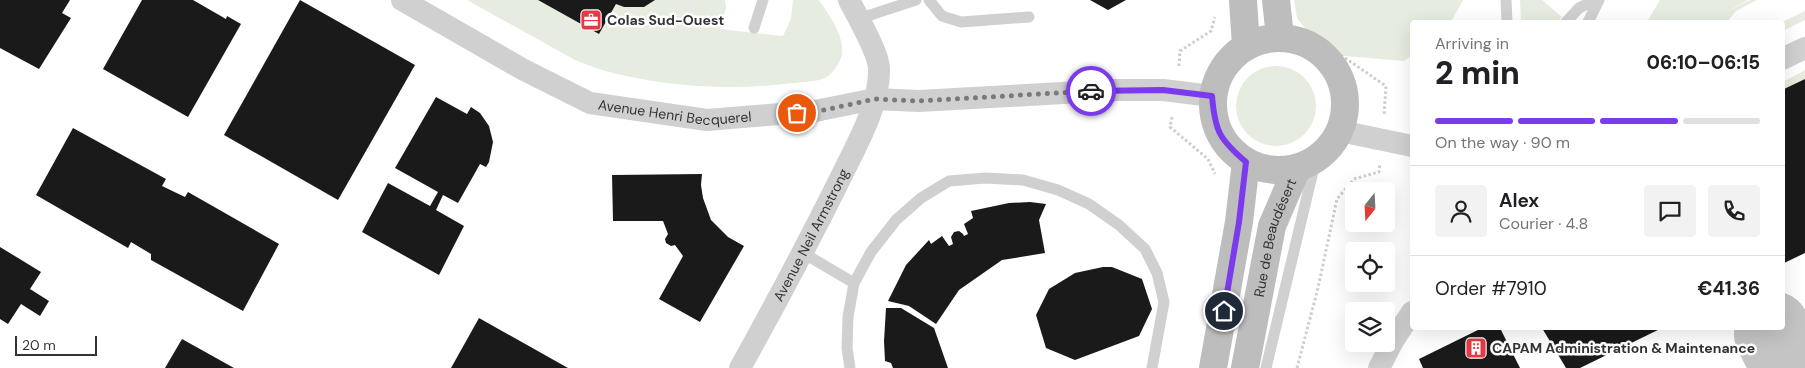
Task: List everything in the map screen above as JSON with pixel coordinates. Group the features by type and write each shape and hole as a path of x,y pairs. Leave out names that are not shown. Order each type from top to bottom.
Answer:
{"main road":[{"path":"1243,0 1246,46"},
{"path":"1276,0 1292,32"},
{"name":"Rue de Beaudésert","path":"1292,32 1327,58 1341,80 1346,105 1340,131 1330,147 1306,164 1271,170 1246,162 1226,145 1214,122 1212,96 1223,67 1246,46 1262,39 1292,32"},
{"path":"1213,368 1239,222 1246,162"},
{"name":"Rue de Beaudésert","path":"1245,368 1272,226 1306,164"}],"street":[{"name":"Avenue Henri Becquerel","path":"402,0 524,70 590,104 707,120 815,112 875,99 919,101 1117,90 1163,90 1212,96"},
{"name":"Avenue Neil Armstrong","path":"740,368 803,253 857,144 875,99 880,68 876,54 853,9"},
{"path":"1785,58 1805,48"},
{"path":"1340,131 1410,146"},
{"path":"1379,368 1393,341 1410,315"}],"lane":[{"path":"754,28 763,0"},
{"path":"853,9 916,0"},
{"path":"929,0 942,16 961,22 1029,18"},
{"path":"1506,0 1507,20"},
{"path":"1568,20 1579,8 1594,0"},
{"path":"1590,20 1599,0"},
{"path":"1266,368 1306,164"},
{"path":"850,368 847,348 848,317 854,283 872,252 896,220 921,198 949,181 985,178 1022,180 1058,190 1089,204 1119,225 1145,249 1157,273 1164,302 1152,368"},
{"path":"803,253 854,283"}],"path":[{"path":"1292,32 1308,35 1329,47 1386,86"},
{"path":"1297,368 1318,288 1337,199"}],"shaded area":[{"path":"467,0 538,0 599,34 616,4 624,7 644,7 654,0 725,0 726,8 720,29 783,36 791,19 793,0 819,0 839,33 842,55 834,70 827,77 815,81 751,87 710,87 647,80 613,73 575,60"},
{"path":"1294,0 1463,0 1452,20 1410,20 1410,56 1404,61 1345,56 1316,42 1297,18"},
{"path":"1520,0 1542,0 1562,17 1559,20 1521,20"},
{"path":"1660,0 1748,0 1721,15 1750,0 1757,0 1736,11 1729,20 1648,20"},
{"path":"1805,11 1805,20 1785,30 1785,21"},
{"path":"1268,66 1284,66 1305,77 1316,98 1316,114 1305,135 1284,146 1268,146 1254,140 1242,128 1236,114 1236,98 1242,84 1254,72"},
{"path":"1805,70 1805,79 1785,89 1785,81"}],"building":[{"path":"0,0 70,0 62,13 71,18 39,69 0,48"},
{"path":"142,0 193,0 226,19 227,16 241,24 188,117 103,69"},
{"path":"300,0 415,65 338,200 224,135"},
{"name":"Colas Sud-Ouest","path":"538,0 655,0 644,7 624,7 616,4 599,34"},
{"path":"1090,0 1126,0 1108,10"},
{"path":"1805,79 1805,253 1785,263 1785,89"},
{"path":"436,97 467,114 471,107 480,113 489,126 493,142 489,162 486,167 480,164 458,203 443,195 436,210 464,226 439,275 362,232 388,183 430,206 438,192 395,168"},
{"path":"73,128 166,179 162,186 185,197 188,192 279,244 243,311 151,260 151,254 131,242 128,248 36,195"},
{"path":"702,174 703,198 711,220 728,237 744,246 700,322 659,299 683,256 675,245 671,246 666,243 665,239 668,234 663,221 613,221 612,175"},
{"path":"1030,202 1046,204 1039,220 1045,253 1002,260 959,290 936,324 909,306 888,301 906,265 929,240 931,244 942,236 949,246 953,244 951,237 954,232 959,231 964,236 968,234 964,224 973,218 971,211 1009,203"},
{"path":"0,247 41,272 30,289 49,301 40,316 21,304 8,324 0,319"},
{"path":"1112,267 1142,279 1152,309 1139,336 1075,360 1046,348 1036,315 1049,289 1075,273"},
{"path":"886,308 901,308 934,328 948,368 893,368 891,363 885,361"},
{"path":"479,318 568,368 451,368"},
{"name":"CAPAM Administration & Maintenance","path":"1478,330 1501,330 1520,368 1423,368 1419,359"},
{"path":"1543,330 1658,330 1580,368 1566,368"},
{"path":"182,339 234,368 165,368"}],"taxiway":[{"path":"1772,330 1771,334 1788,368"}],"way so far":[{"path":"797,113 815,112 875,99 919,101 1091,91"}],"place":[{"name":"Colas Sud-Ouest","path":"591,20"},
{"name":"CAPAM Administration & Maintenance","path":"1476,348"}],"route":[{"path":"1091,91 1163,90 1212,96 1214,122 1226,145 1246,162 1239,222 1224,311"}]}
